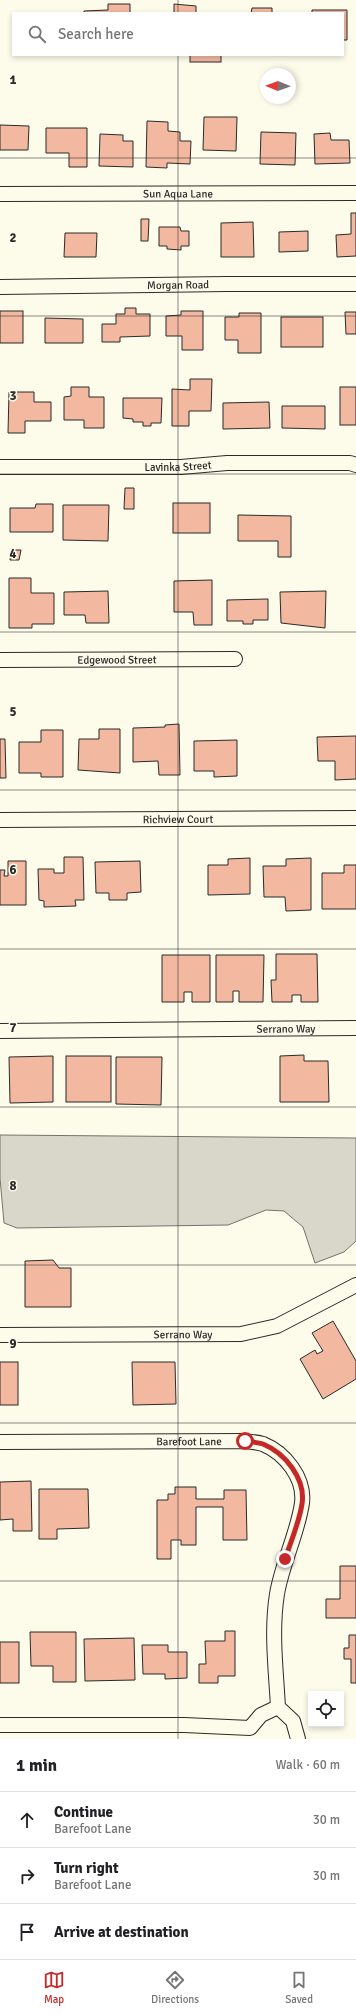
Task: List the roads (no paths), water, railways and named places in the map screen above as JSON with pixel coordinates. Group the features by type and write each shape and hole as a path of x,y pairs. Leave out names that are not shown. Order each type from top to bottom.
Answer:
{"street":[{"name":"Sun Aqua Lane","path":"0,194 356,193"},
{"name":"Morgan Road","path":"0,287 356,284"},
{"name":"Lavinka Street","path":"0,468 181,468 227,463 350,463 356,465"},
{"name":"Edgewood Street","path":"0,660 235,659"},
{"name":"Richview Court","path":"0,820 356,818"},
{"name":"Serrano Way","path":"0,1031 356,1028"},
{"name":"Serrano Way","path":"0,1335 241,1334 278,1326 356,1285"},
{"name":"Barefoot Lane","path":"0,1442 245,1441 262,1444 277,1452 290,1464 300,1483 302,1503 285,1559 274,1614 278,1707"},
{"path":"0,1725 184,1725 252,1734 261,1715 278,1707 293,1721 298,1739"}]}
